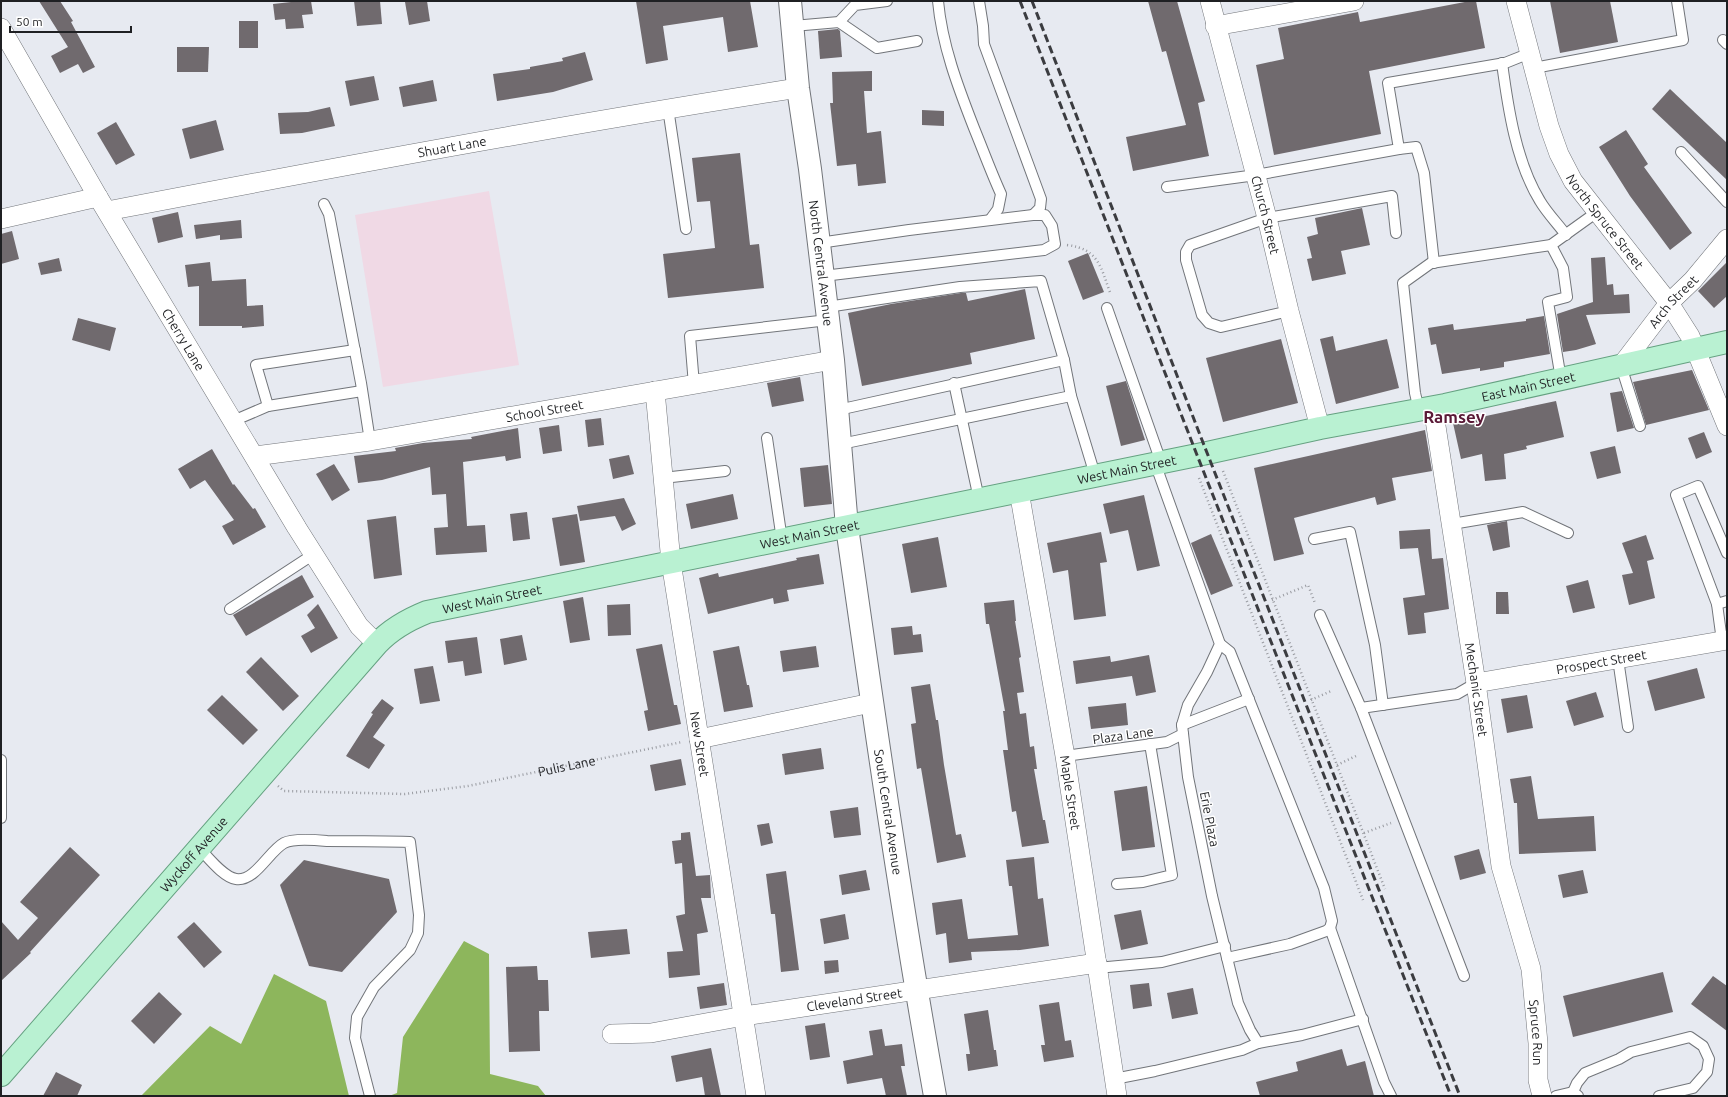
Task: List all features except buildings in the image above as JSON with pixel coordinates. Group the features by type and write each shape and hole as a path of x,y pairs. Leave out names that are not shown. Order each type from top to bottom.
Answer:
{"main road":[{"name":"East Main Street","path":"1235,447 1320,428 1426,408 1727,342"},
{"name":"West Main Street","path":"382,639 405,621 427,612 1235,447"},
{"name":"Wyckoff Avenue","path":"1,1075 9,1059 199,848 382,639"}],"street":[{"name":"North Central Avenue","path":"790,1 798,88 833,360 847,527"},
{"name":"Church Street","path":"1210,1 1215,26 1268,218 1289,311 1320,428"},
{"path":"1215,26 1354,1"},
{"name":"North Spruce Street","path":"1516,1 1549,126 1559,154 1573,181 1668,303 1690,336 1727,426"},
{"name":"Cherry Lane","path":"1,28 103,204 314,554 360,626 382,639"},
{"name":"Shuart Lane","path":"1,218 306,173 668,108 798,88"},
{"name":"Arch Street","path":"1621,366 1668,303 1693,280 1727,239"},
{"name":"School Street","path":"255,456 370,440 833,360"},
{"name":"New Street","path":"655,391 671,562 756,1096"},
{"name":"Mechanic Street","path":"1426,408 1452,524 1476,683 1501,866 1531,969"},
{"name":"Maple Street","path":"1019,491 1065,756 1116,1088"},
{"name":"South Central Avenue","path":"847,527 871,703 916,991 935,1096"},
{"name":"Prospect Street","path":"1476,683 1725,641"},
{"path":"699,739 871,703"},
{"name":"Cleveland Street","path":"612,1034 651,1033 744,1016 1097,966"},
{"name":"Spruce Run","path":"1531,969 1538,1043 1538,1080 1542,1096"}],"lane":[{"path":"839,22 855,5 887,1"},
{"path":"938,1 939,15 951,65 1000,194 998,209 990,220"},
{"path":"979,1 984,44 1041,199 1040,208 1033,215"},
{"path":"1399,149 1388,83 1502,63 1532,61 1684,40 1677,1"},
{"path":"793,26 839,22 877,48 917,42"},
{"path":"1502,63 1507,103 1522,162 1540,201 1566,235"},
{"path":"668,108 686,229"},
{"path":"1167,187 1256,175 1416,147 1424,173 1434,263"},
{"path":"1681,152 1727,202"},
{"path":"1289,311 1221,327 1209,323 1202,315 1186,260 1186,252 1190,245 1268,218 1392,196 1396,233"},
{"path":"324,204 329,214 355,350 370,440"},
{"path":"1426,408 1415,392 1403,283 1431,263 1551,245 1597,212"},
{"path":"819,243 1033,215 1044,216 1052,226 1055,244 1044,250 823,276"},
{"path":"1551,245 1562,268 1567,297 1548,302 1561,379"},
{"path":"694,384 690,336 827,313 960,287 1041,281 1064,360 1071,396 1095,476"},
{"path":"1107,308 1220,644 1230,652 1324,888 1332,921 1330,928 1384,1082 1391,1096"},
{"path":"268,406 256,365 355,350"},
{"path":"838,410 954,383 1064,360"},
{"path":"1621,366 1640,426"},
{"path":"954,383 979,499"},
{"path":"233,421 268,406 362,391"},
{"path":"840,444 1071,396"},
{"path":"767,438 782,540"},
{"path":"663,478 725,470"},
{"path":"1725,641 1722,603 1676,495 1698,486 1727,553"},
{"path":"1452,524 1523,512 1568,533"},
{"path":"1314,539 1350,532 1375,645 1382,705"},
{"path":"230,609 314,554"},
{"path":"1320,615 1361,708 1464,976"},
{"name":"Erie Plaza","path":"1220,644 1207,672 1188,705 1182,729 1188,777 1212,896 1227,958 1238,1003 1250,1030 1258,1043"},
{"path":"1618,659 1628,727"},
{"path":"1361,708 1457,694 1476,683"},
{"name":"Plaza Lane","path":"1065,756 1166,742 1182,729 1249,699"},
{"path":"1117,884 1143,882 1172,875 1150,744"},
{"path":"1,760 1,818"},
{"path":"199,848 221,871 237,879 245,878 254,874 274,851 285,842 304,840 410,842 418,907 418,933 410,950 374,986 357,1017 355,1038 370,1096"},
{"path":"1227,958 1290,944 1330,928"},
{"name":"Cleveland Street","path":"1097,966 1162,962 1225,946"},
{"path":"1116,1088 1155,1071 1242,1050 1258,1043 1302,1035 1363,1019"},
{"path":"1556,1096 1576,1094 1577,1083 1585,1073 1619,1059 1631,1052 1690,1037 1703,1046 1710,1059 1707,1072 1693,1088 1660,1096"}],"path":[{"path":"1223,471 1272,600 1386,889"},
{"path":"1199,478 1362,900"},
{"path":"1272,600 1308,585 1320,615"},
{"path":"1311,700 1331,691"},
{"name":"Pulis Lane","path":"264,773 284,791 405,794 468,786 699,739"},
{"path":"1337,765 1356,756"},
{"path":"1364,833 1404,818"}],"shaded area":[{"path":"489,191 519,365 383,387 355,215"}],"green space":[{"path":"464,941 489,954 490,1074 538,1086 546,1096 389,1096 397,1093 403,1037"},
{"path":"274,974 326,1001 349,1096 141,1096 210,1026 241,1044"}],"railway":[{"path":"1020,1 1197,455 1451,1096"},
{"path":"1032,1 1202,440 1460,1096"}],"district":[{"name":"Ramsey","path":"1454,417"}]}
